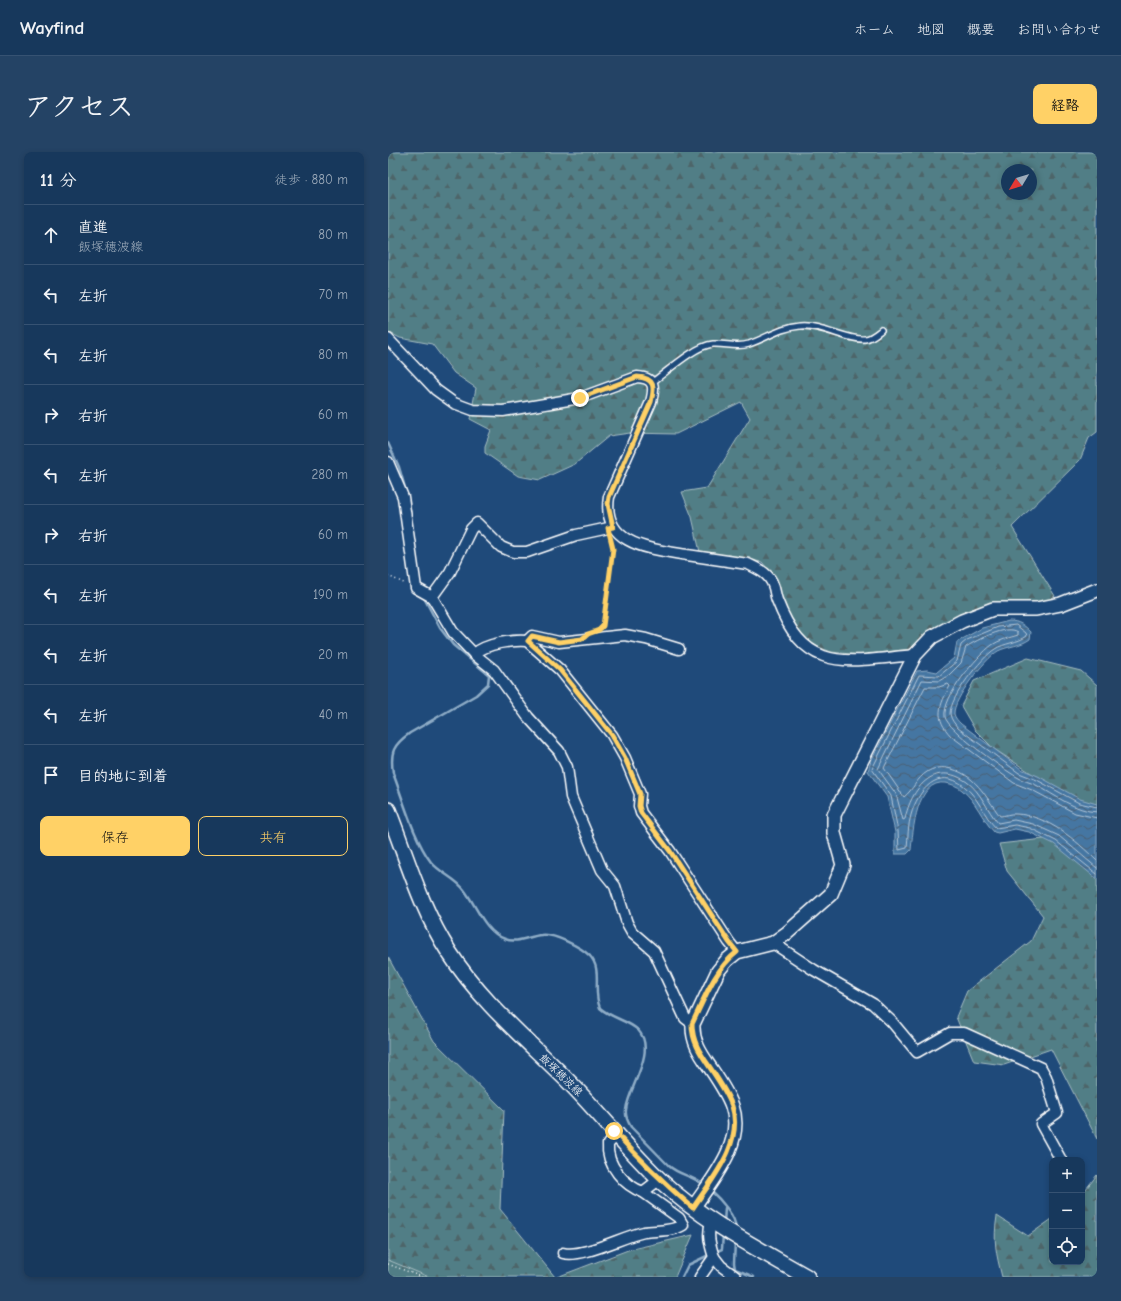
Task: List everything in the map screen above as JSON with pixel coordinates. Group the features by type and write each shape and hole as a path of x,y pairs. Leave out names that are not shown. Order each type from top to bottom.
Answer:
{"main road":[{"name":"飯塚穂波線","path":"388,810 428,914 462,972 504,1020 589,1101 660,1179 693,1208 711,1222 807,1277"}],"street":[{"path":"388,339 436,390 454,403 473,410 503,411 580,398 637,377 645,378 651,383 654,390 651,402 609,497 608,504 611,528"},
{"path":"388,462 403,497 417,589 430,597 453,632 474,654 494,670 528,717 559,751 567,767 572,797 602,870 616,886 627,923 632,932 654,951 684,1018 692,1024"},
{"path":"430,597 450,572 470,529 478,523 501,547 513,552 527,552 576,534 611,528 643,548 748,564 763,571 773,584 776,598 791,630 804,646 814,652 830,658 852,661 915,654"},
{"path":"693,1208 730,1149 734,1129 732,1106 719,1082 697,1048 692,1034 692,1024 718,972 727,960 737,952 773,943 787,933 831,894 839,878 843,865 834,833 834,815 915,654 932,637 962,621 993,609 1036,610 1061,604 1097,590"},
{"path":"528,641 532,636 559,642 625,635 646,639 679,649"},
{"path":"474,654 478,651 504,642 528,641 560,670 612,735 625,758 640,794 639,806 641,813 670,851 737,952"},
{"path":"773,943 814,970 873,1004 892,1022 917,1052 950,1033 964,1033 1041,1068 1046,1076 1057,1113 1041,1124 1059,1157"},
{"path":"563,1253 571,1255 644,1232 677,1229 683,1225 679,1218 643,1192 625,1182 616,1171 607,1150 608,1144 618,1134"},
{"path":"643,1192 660,1179"},
{"path":"711,1222 709,1229 709,1241 714,1257 721,1266 736,1277"},
{"path":"700,1277 714,1257"}],"lane":[{"path":"651,383 702,347 713,344 738,346 749,344 782,329 802,326 819,327 864,339 873,337 881,330"}],"path":[{"path":"599,630 603,626 613,549 611,528"},
{"path":"388,576 417,589"},
{"path":"388,1264 422,1277"}],"green space":[{"path":"388,152 1097,152 1097,432 1089,438 1080,460 1012,527 1055,596 1036,609 1016,602 994,602 956,617 930,631 911,649 860,655 831,652 809,643 794,626 781,597 777,580 762,562 700,552 692,517 682,492 707,488 750,418 741,402 676,434 630,433 609,436 575,464 540,480 518,476 485,453 485,446 491,430 470,419 476,388 454,373 432,344 400,338 388,332"},
{"path":"1028,658 1081,671 1097,685 1097,810 1068,797 994,749 975,730 961,706 974,681"},
{"path":"1053,838 1097,866 1097,1139 1051,1049 1004,1065 974,1061 956,1017 967,991 1031,941 1043,916 1007,871 999,844"},
{"path":"388,957 434,1041 504,1110 500,1209 555,1277 388,1277"},
{"path":"1097,1175 1097,1277 1002,1277 996,1247 995,1233 997,1216 1028,1236 1049,1221 1049,1265 1085,1265 1085,1190"},
{"path":"693,1235 675,1277 557,1277 628,1250"},
{"path":"388,1260 429,1277 388,1277"}],"water":[{"path":"1009,621 1019,623 1026,627 1031,632 1030,639 1023,643 998,651 992,655 978,670 964,690 955,707 954,715 961,724 1021,769 1038,776 1080,799 1097,804 1097,879 1054,844 1029,832 1015,829 998,833 994,832 967,794 959,787 946,783 936,784 928,789 922,797 915,819 911,850 907,854 895,854 895,832 887,797 868,771 871,761 917,671 927,670 937,672 954,658 957,642 982,628"}],"waterway":[{"path":"388,443 399,467 408,498"},
{"path":"409,505 414,542"},
{"path":"423,596 440,628 453,645 489,675 488,684 476,695 410,733 396,745 392,760 393,773 409,819 419,842 431,862 461,887 487,925 498,936 514,941 541,935 552,936 574,945 590,956 596,968 597,994 600,1008 634,1027 638,1030 643,1039 645,1048 644,1059 628,1101 626,1117 631,1127 669,1166 677,1172 704,1185"},
{"path":"711,1191 723,1203 730,1213 736,1229"},
{"path":"724,1223 725,1208"},
{"path":"715,1252 722,1249 723,1234"},
{"path":"735,1242 735,1269 754,1277"},
{"path":"682,1277 688,1265 711,1254"}],"route":[{"path":"580,398 637,377 645,378 651,383 654,390 651,402 609,497 608,504 613,527 608,528 613,549 603,626 599,630 588,634 582,639 559,642 532,636 528,641 550,663 560,670 612,735 625,758 640,794 639,806 641,813 670,851 737,952 727,960 718,972 692,1024 692,1034 697,1048 719,1082 732,1106 734,1129 730,1149 693,1208 638,1158 614,1131"}]}
